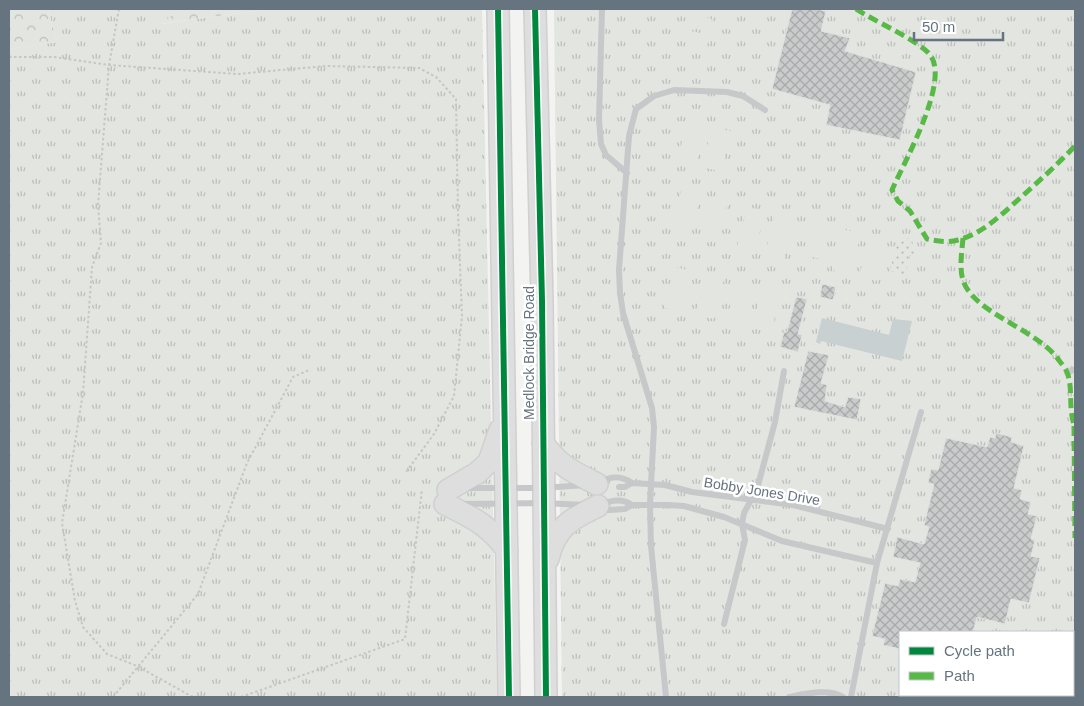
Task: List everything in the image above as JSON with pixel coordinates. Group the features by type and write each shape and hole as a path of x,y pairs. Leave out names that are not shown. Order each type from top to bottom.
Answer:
{"highway":[{"name":"Medlock Bridge Road","path":"498,9 509,697"},
{"name":"Medlock Bridge Road","path":"535,9 542,301 546,697"},
{"path":"505,414 489,462 477,473 444,496 488,528 497,536 507,550"},
{"path":"543,443 561,464 600,493 562,527 550,552 545,574"}],"lane":[{"path":"602,9 601,144 606,155 626,173"},
{"path":"666,697 651,546 650,504 654,427 652,408 623,313 618,270 629,136 636,109 654,96 674,90 727,92 743,96 765,110"},
{"path":"1067,373 1075,369"},
{"path":"724,624 745,540 742,524 744,513 758,489 775,422 784,371"},
{"path":"850,697 878,563 921,412"},
{"name":"Bobby Jones Drive","path":"600,493 607,478 624,478 632,483 665,485 692,492 793,505 888,529"},
{"name":"Bobby Jones Drive","path":"618,487 625,487 632,483"},
{"name":"Bobby Jones Drive","path":"444,496 466,488 506,495 543,496 600,493"},
{"name":"Bobby Jones Drive","path":"444,496 543,496 600,493 610,501 626,501 632,505 684,506 704,511 742,524 782,541 878,563"},
{"path":"789,697 822,693 838,694 843,697"}],"path":[{"path":"119,9 109,65 98,205 101,243 92,267 83,393 62,523 75,601 83,627 107,654 137,666 191,696 198,697"},
{"path":"9,57 54,57 109,65 237,74 326,66 419,68 436,77 456,99 462,316 454,396 434,434 406,472"},
{"path":"113,697 198,594 247,463 293,377 309,370"},
{"path":"241,697 405,640 422,489"}],"green space":[{"path":"9,9 48,9 57,42 9,49"},
{"path":"48,9 183,9 161,24 268,9 482,9 497,697 9,697 9,49 57,42"},
{"path":"183,9 268,9 159,24"},
{"path":"554,9 1075,9 1075,697 562,697"},
{"path":"689,14 712,19 710,30 687,25"},
{"path":"686,30 709,35 707,46 683,41"},
{"path":"687,121 706,125 696,166 677,162"},
{"path":"712,127 731,131 721,172 702,167"},
{"path":"681,191 700,195 690,237 671,232"},
{"path":"709,198 728,202 718,243 699,239"},
{"path":"747,207 765,211 755,252 737,247"},
{"path":"775,214 794,218 784,259 765,254"},
{"path":"813,224 827,227 820,259 805,255"},
{"path":"842,229 861,233 851,274 832,270"},
{"path":"869,236 888,240 878,281 859,277"},
{"path":"910,237 918,254 910,255 905,276 890,271 896,245"},
{"path":"674,267 693,271 683,312 664,308"},
{"path":"705,274 724,279 714,319 695,315"},
{"path":"736,282 755,286 745,327 726,323"},
{"path":"762,288 781,292 771,333 752,328"}],"shaded area":[{"path":"822,318 889,335 893,319 912,321 902,361 821,341 820,344 816,342"}],"building":[{"path":"792,9 826,11 821,31 850,38 845,51 916,72 900,140 826,125 830,105 772,89"},
{"path":"822,284 836,287 833,300 820,297"},
{"path":"796,297 807,299 798,334 802,335 798,352 780,347 784,332 787,332"},
{"path":"808,351 829,355 821,383 827,385 825,401 845,407 848,397 861,399 857,420 794,407"},
{"path":"996,433 1012,437 1011,442 1024,446 1014,488 1022,490 1020,499 1031,502 1028,514 1037,516 1031,539 1035,540 1031,556 1040,558 1029,603 1011,599 1005,624 977,617 973,631 899,631 899,649 883,645 885,639 872,636 885,583 898,586 900,579 915,582 920,563 893,557 897,537 924,544 929,527 924,525 934,484 928,483 931,469 938,470 946,438 987,447 990,437 995,438"}],"marked path":[{"path":"856,9 918,44 931,56 935,69 930,103 923,123 892,190 898,201 910,211 927,239 954,241 983,229 1026,193 1075,146"},
{"path":"963,238 961,270 963,280 969,291 991,311 1035,338 1058,359 1068,375 1075,427"},
{"path":"1074,426 1075,538"}],"cycle path":[{"path":"498,9 509,697"},
{"path":"535,9 542,301 546,697"}]}
